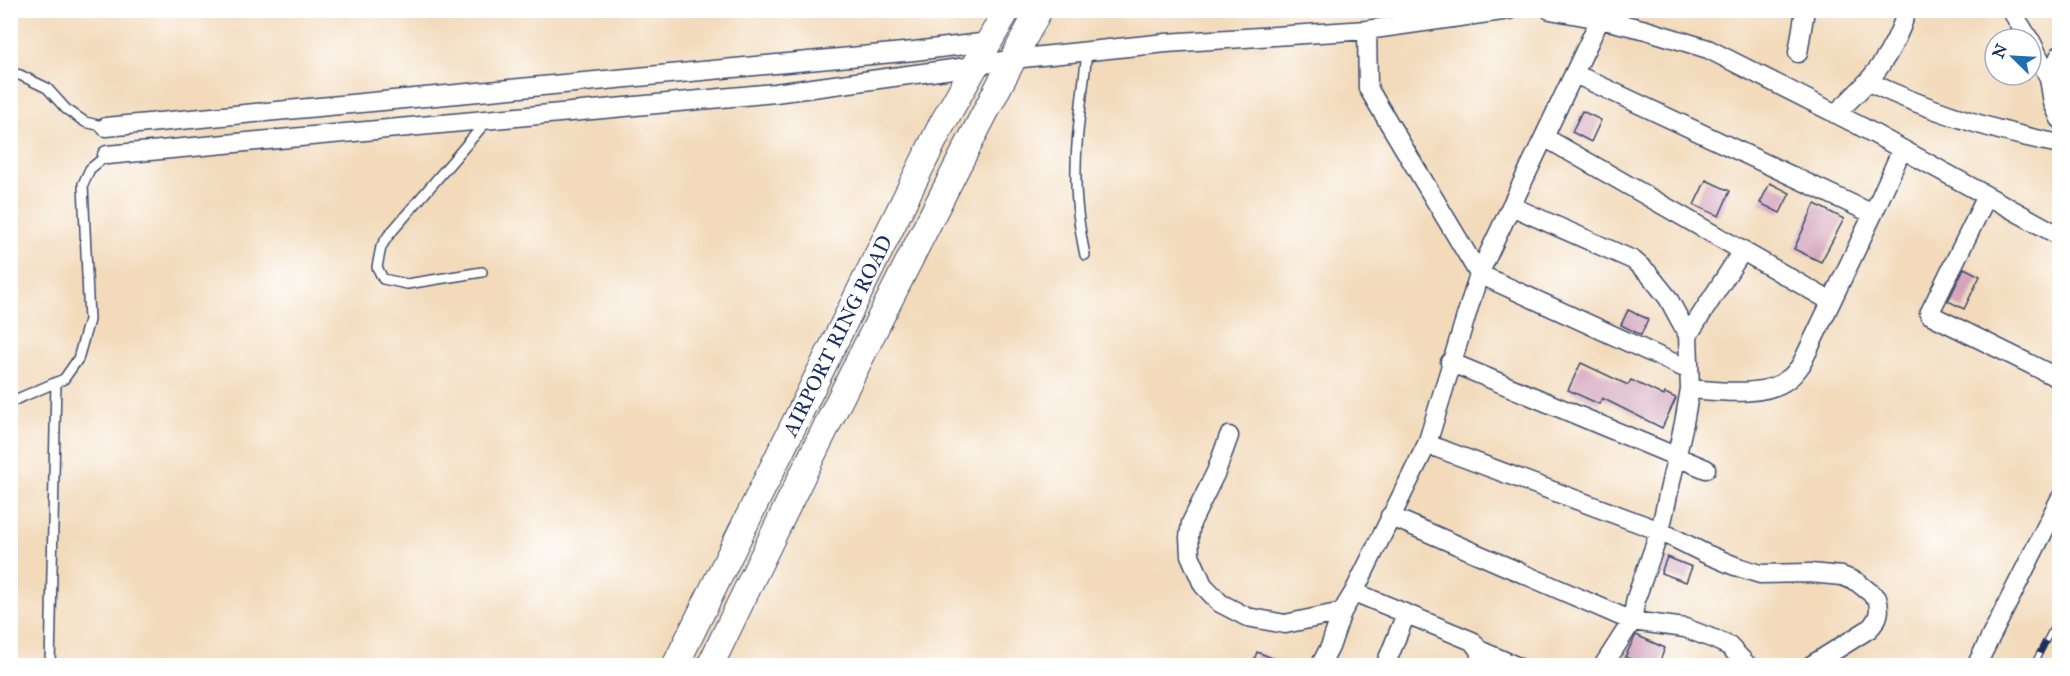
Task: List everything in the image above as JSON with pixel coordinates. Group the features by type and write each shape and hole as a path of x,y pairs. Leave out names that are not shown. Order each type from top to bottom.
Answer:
{"main road":[{"name":"AIRPORT RING ROAD","path":"675,666 941,126 1007,10"},
{"name":"AIRPORT RING ROAD","path":"710,666 812,454 1039,10"}],"street":[{"path":"107,155 775,93 1013,59 1166,43 1367,30 1509,10"},
{"path":"1550,10 1646,30 1708,49 1902,149 2060,236"},
{"path":"1798,53 1805,10"},
{"path":"1835,114 1869,82 1899,36 1907,10"},
{"path":"2012,10 2022,27"},
{"path":"1320,666 1330,647 1342,612 1427,444 1450,362 1479,274 1600,19"},
{"path":"1367,30 1368,88 1479,274 1689,379 1722,392 1753,391 1776,386 1789,379 1801,365 1902,149"},
{"path":"106,127 989,42"},
{"path":"2049,78 2060,55"},
{"path":"2043,66 2049,78 2053,103 2060,119"},
{"path":"1575,74 1873,214"},
{"path":"1869,82 1966,121 2011,134 2060,144"},
{"path":"1544,137 1830,301"},
{"path":"1988,196 1929,314 2060,379"},
{"path":"1511,206 1633,260 1648,273 1668,298 1688,335 1689,379 1676,458 1660,531 1636,598 1632,621 1603,666"},
{"path":"1688,335 1743,250"},
{"path":"1450,362 1706,469"},
{"path":"1229,436 1216,472 1191,523 1190,555 1203,585 1220,603 1247,617 1285,624 1342,612"},
{"path":"1427,444 1660,531 1704,553 1760,574 1810,573 1842,576 1857,582 1876,598 1880,614 1877,621 1869,629 1810,666"},
{"path":"1976,666 2060,499"},
{"path":"1390,516 1632,621 1685,628 1714,639 1729,646 1748,666"},
{"path":"1354,591 1472,641 1481,658 1516,666"},
{"path":"1385,666 1406,614"}],"lane":[{"path":"752,10 755,12 780,10"},
{"path":"1085,255 1079,225 1076,179 1077,145 1087,51"},
{"path":"10,73 20,75 47,88 66,109 85,122 106,127"},
{"path":"482,272 407,284 383,279 377,267 381,248 388,236 488,120"},
{"path":"10,402 64,379 78,359 89,320 83,184 90,169 107,155"},
{"path":"50,666 56,382"}],"building":[{"path":"1582,111 1601,120 1591,142 1572,132"},
{"path":"1706,180 1730,191 1719,216 1694,205"},
{"path":"1770,183 1790,193 1780,213 1760,203"},
{"path":"1815,204 1844,219 1821,262 1794,249"},
{"path":"1964,268 1980,276 1964,309 1948,301"},
{"path":"1628,310 1648,319 1641,335 1621,325"},
{"path":"1581,363 1628,385 1631,380 1664,396 1665,393 1676,398 1662,428 1602,398 1599,404 1568,390"},
{"path":"1667,557 1692,567 1686,582 1661,573"},
{"path":"1636,635 1665,648 1658,666 1645,666 1625,657"},
{"path":"1257,652 1290,665 1290,666 1252,666"}],"railway":[{"path":"2033,666 2060,614"}]}
